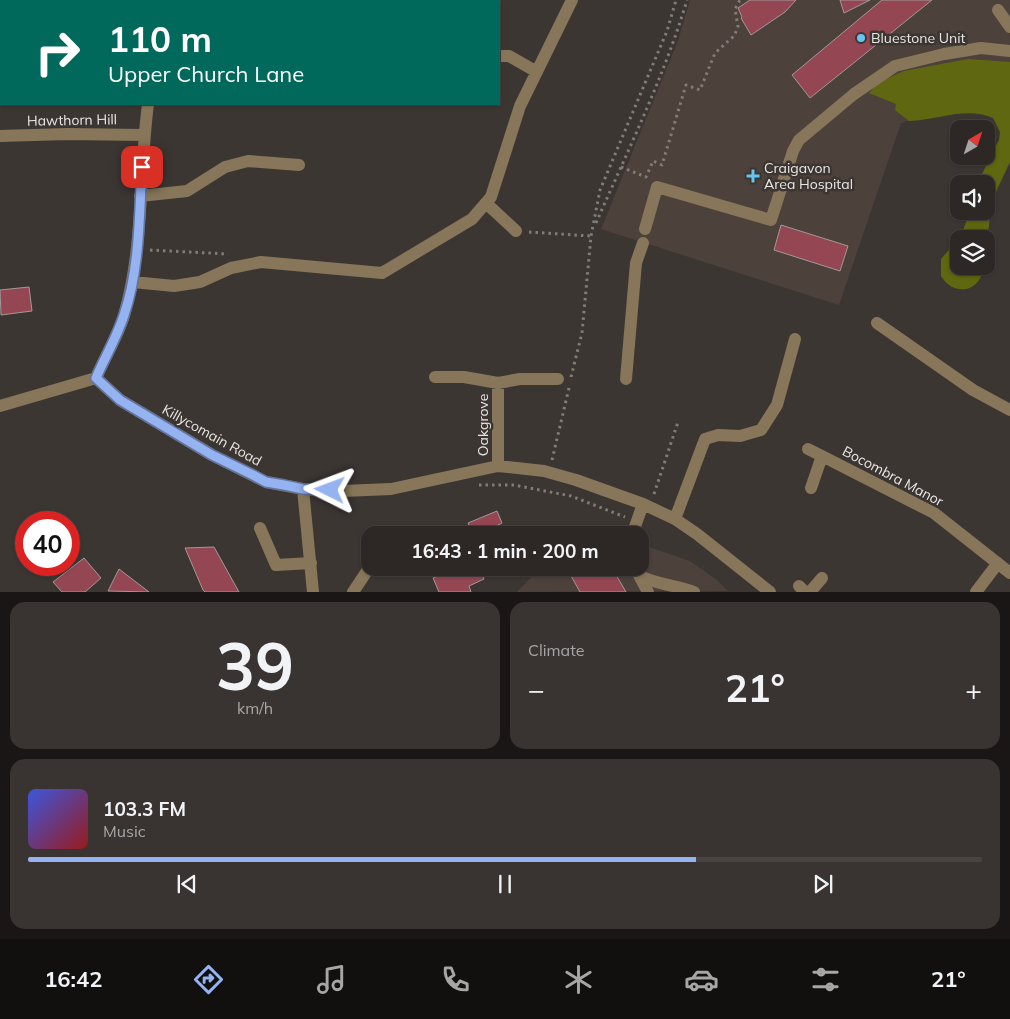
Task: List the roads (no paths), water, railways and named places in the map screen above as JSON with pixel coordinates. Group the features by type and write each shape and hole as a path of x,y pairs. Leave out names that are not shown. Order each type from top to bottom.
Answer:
{"street":[{"path":"132,282 174,286 183,285 200,282 231,268 260,262 382,273 472,219 491,197 520,106 572,0"},
{"path":"998,10 1010,27"},
{"path":"644,229 657,187 771,220 793,151 799,140 854,94 895,66 944,54 981,48 1010,51"},
{"path":"500,56 510,56 537,72"},
{"path":"0,406 96,378 108,350 119,331 132,282 148,105"},
{"name":"Hawthorn Hill","path":"0,136 66,134 144,135"},
{"path":"140,196 187,191 225,167 248,161 299,165"},
{"path":"486,203 516,231"},
{"path":"626,379 636,262 643,243"},
{"path":"877,322 973,390 1010,410"},
{"path":"675,519 705,440 718,435 740,436 761,430 778,405 795,339"},
{"name":"Oakgrove","path":"435,377 464,377 498,383 520,380 558,379"},
{"name":"Killycomain Road","path":"96,378 120,400 212,455 266,482 303,489 343,491 391,489 498,466 548,467 646,505 675,519 697,534 770,592"},
{"name":"Oakgrove","path":"498,383 498,466"},
{"path":"808,449 822,456"},
{"name":"Bocombra Manor","path":"811,488 822,456 934,513 1010,573"},
{"path":"303,489 313,592"},
{"path":"635,526 646,505"},
{"path":"260,528 276,565 311,563"},
{"path":"976,592 998,563"},
{"path":"352,592 363,576"},
{"path":"641,576 648,592"},
{"path":"645,576 658,584 683,588 694,592"},
{"path":"805,590 822,578"}],"place":[{"name":"Bluestone Unit","path":"861,38"},
{"name":"Craigavon Area Hospital","path":"753,176"}]}
